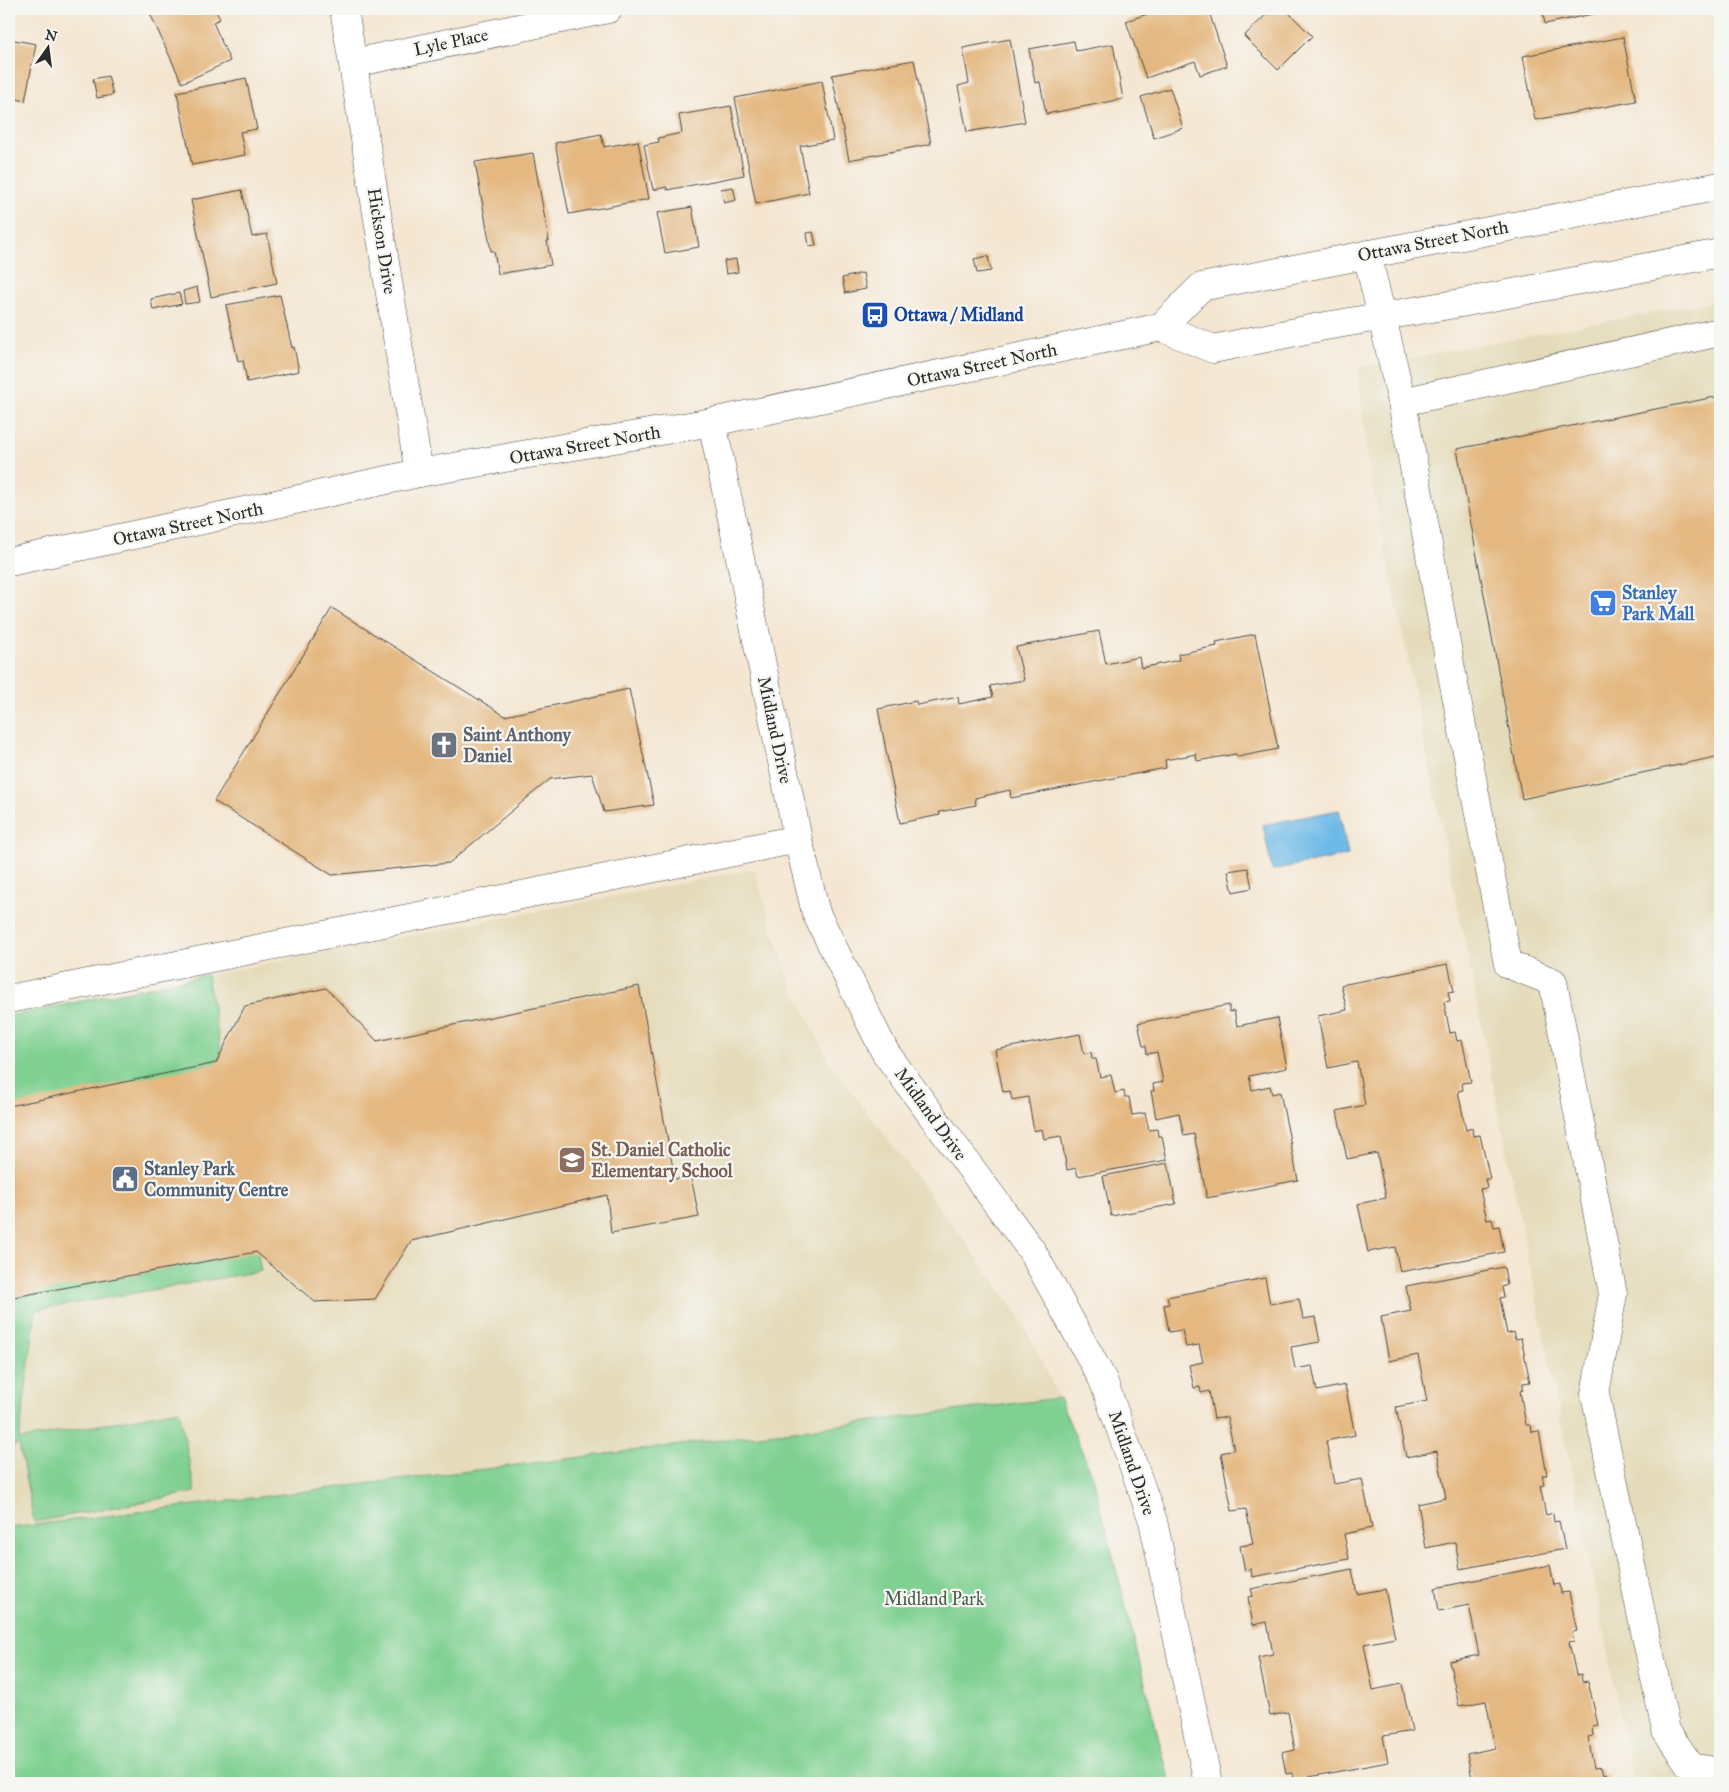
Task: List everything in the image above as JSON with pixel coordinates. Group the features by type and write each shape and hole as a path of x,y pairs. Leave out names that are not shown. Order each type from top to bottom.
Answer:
{"main road":[{"name":"Hickson Drive","path":"344,9 419,473"},
{"name":"Lyle Place","path":"354,63 608,9"},
{"name":"Ottawa Street North","path":"9,562 419,473 712,422 1161,327 1201,287 1720,186"},
{"path":"1161,327 1213,348 1720,253"},
{"path":"1367,254 1402,402 1508,964 1553,982 1614,1294 1595,1394 1666,1731 1691,1767 1720,1772"},
{"path":"1402,402 1720,332"},
{"name":"Midland Drive","path":"712,422 798,840 816,914 885,1052 1032,1251 1104,1380 1153,1521 1208,1783"},
{"path":"9,998 798,840"}],"shaded area":[{"path":"1720,300 1720,1783 1634,1783 1367,458 1358,368"},
{"name":"St. Daniel Catholic Elementary School","path":"754,869 787,974 828,1060 980,1261 1022,1320 1059,1398 9,1528 9,1448 19,1444 36,1310 261,1271 207,975"}],"green space":[{"path":"207,975 261,1271 36,1310 19,1440 179,1410 195,1492 34,1522 19,1444 9,1448 9,1016"},
{"name":"Midland Park","path":"1059,1398 1093,1477 1170,1783 9,1783 9,1528"}],"water":[{"path":"1339,810 1348,855 1272,870 1263,825"}],"building":[{"path":"148,9 215,9 220,19 213,22 230,61 182,83"},
{"path":"1163,9 1208,9 1227,66 1200,75 1195,61 1146,78 1126,21"},
{"path":"1272,9 1285,9 1312,36 1278,70 1244,36"},
{"path":"1542,9 1607,9 1607,11 1545,24"},
{"path":"1623,37 1636,101 1535,120 1523,56"},
{"path":"9,39 36,44 25,101 9,97"},
{"path":"1010,39 1025,122 967,132 958,86 969,83 963,48"},
{"path":"1074,41 1076,51 1113,44 1123,99 1046,114 1040,82 1035,83 1029,49"},
{"path":"914,60 931,144 849,160 832,75"},
{"path":"108,76 113,95 97,98 93,79"},
{"path":"246,78 257,129 240,132 245,155 192,165 177,92"},
{"path":"822,81 833,140 800,146 809,193 756,204 735,98"},
{"path":"1170,88 1183,128 1154,138 1141,97"},
{"path":"731,106 744,175 667,190 667,187 653,190 644,145 659,142 658,138 682,133 679,115"},
{"path":"601,134 604,147 638,141 649,199 569,214 555,143"},
{"path":"533,153 549,241 547,241 551,265 498,274 494,251 491,251 475,162"},
{"path":"733,187 736,200 724,203 721,189"},
{"path":"242,190 252,237 267,234 277,283 211,297 191,200"},
{"path":"692,207 699,247 665,253 657,213"},
{"path":"813,232 816,245 809,246 807,233"},
{"path":"988,256 991,271 977,273 974,259"},
{"path":"736,259 738,272 726,274 724,261"},
{"path":"863,273 866,289 845,293 842,278"},
{"path":"197,287 200,302 185,304 183,291"},
{"path":"179,293 182,304 153,310 151,299"},
{"path":"280,295 299,371 247,382 243,360 238,361 226,305"},
{"name":"Stanley Park Mall","path":"1720,396 1720,756 1522,799 1457,449"},
{"name":"Saint Anthony Daniel","path":"332,608 505,716 629,689 654,805 604,812 592,774 550,779 449,863 332,875 214,801"},
{"path":"1099,631 1106,664 1139,657 1141,668 1179,660 1178,654 1217,646 1216,642 1255,634 1278,749 1237,757 1236,754 1197,761 1196,754 1165,760 1166,768 1011,798 1010,790 975,798 976,805 939,812 940,815 900,823 878,709 916,701 917,705 958,697 959,704 993,697 990,686 1024,680 1016,647"},
{"path":"1248,868 1252,888 1233,892 1228,871"},
{"path":"1448,964 1454,991 1448,992 1450,1001 1444,1002 1450,1033 1455,1032 1457,1041 1462,1040 1471,1082 1462,1083 1463,1090 1458,1091 1466,1130 1472,1128 1473,1136 1480,1135 1490,1179 1485,1179 1487,1188 1480,1189 1487,1220 1492,1219 1494,1227 1499,1226 1504,1252 1400,1272 1395,1247 1368,1252 1358,1204 1386,1198 1377,1153 1347,1159 1337,1111 1365,1105 1357,1062 1328,1068 1318,1016 1347,1010 1341,985"},
{"path":"639,986 675,1179 691,1177 699,1217 611,1233 607,1195 411,1241 375,1299 315,1302 256,1252 9,1298 9,1106 216,1063 245,1006 326,988 377,1041"},
{"path":"1229,1005 1229,1012 1234,1011 1237,1026 1277,1018 1287,1068 1249,1076 1252,1090 1270,1086 1272,1094 1280,1092 1298,1180 1207,1198 1194,1134 1184,1136 1179,1113 1156,1118 1151,1091 1154,1091 1153,1084 1163,1082 1157,1052 1147,1054 1146,1046 1143,1046 1138,1023"},
{"path":"1080,1034 1084,1054 1091,1052 1092,1059 1096,1059 1100,1077 1111,1075 1115,1093 1124,1091 1125,1097 1129,1097 1132,1115 1145,1113 1149,1130 1157,1129 1158,1136 1162,1136 1167,1160 1078,1176 1076,1168 1067,1170 1061,1136 1044,1139 1042,1129 1034,1131 1028,1097 1012,1100 1010,1091 1003,1092 995,1050"},
{"path":"1168,1163 1176,1204 1111,1216 1103,1176"},
{"path":"1504,1267 1507,1285 1502,1287 1504,1297 1500,1298 1507,1334 1513,1332 1515,1339 1521,1338 1530,1382 1523,1383 1523,1390 1520,1391 1526,1425 1531,1425 1532,1432 1539,1431 1547,1475 1542,1475 1544,1485 1540,1486 1546,1515 1553,1513 1554,1522 1559,1521 1565,1549 1460,1569 1455,1542 1426,1548 1418,1504 1446,1498 1437,1451 1406,1457 1396,1407 1427,1401 1418,1355 1389,1361 1381,1317 1411,1311 1406,1286"},
{"path":"1265,1278 1270,1304 1299,1299 1303,1319 1315,1317 1320,1342 1291,1347 1295,1369 1312,1366 1317,1391 1345,1385 1355,1435 1326,1441 1334,1484 1362,1479 1372,1528 1344,1534 1349,1559 1252,1577 1251,1569 1245,1571 1240,1546 1253,1544 1246,1509 1232,1511 1221,1453 1234,1450 1227,1417 1214,1419 1209,1391 1201,1393 1200,1387 1194,1388 1189,1365 1203,1362 1199,1345 1186,1347 1182,1330 1169,1332 1164,1305 1169,1304 1167,1297"},
{"path":"1550,1565 1554,1585 1560,1584 1561,1593 1569,1592 1577,1631 1572,1632 1574,1641 1569,1642 1576,1675 1581,1674 1582,1682 1588,1681 1598,1725 1592,1726 1593,1736 1588,1737 1594,1768 1601,1767 1603,1775 1607,1774 1609,1783 1473,1783 1467,1754 1495,1748 1486,1701 1459,1706 1449,1661 1479,1655 1469,1605 1439,1611 1435,1588"},
{"path":"1352,1569 1357,1594 1385,1589 1395,1638 1364,1644 1373,1690 1402,1684 1412,1731 1383,1736 1388,1762 1293,1780 1292,1773 1286,1774 1282,1753 1295,1750 1288,1712 1270,1716 1258,1657 1273,1654 1267,1622 1253,1625 1248,1597 1253,1596 1251,1589"}],"place":[{"name":"Ottawa / Midland","path":"875,315"},
{"name":"Stanley Park Mall","path":"1603,603"},
{"name":"Saint Anthony Daniel","path":"444,745"},
{"name":"St. Daniel Catholic Elementary School","path":"572,1160"},
{"name":"Stanley Park Community Centre","path":"125,1179"}]}
